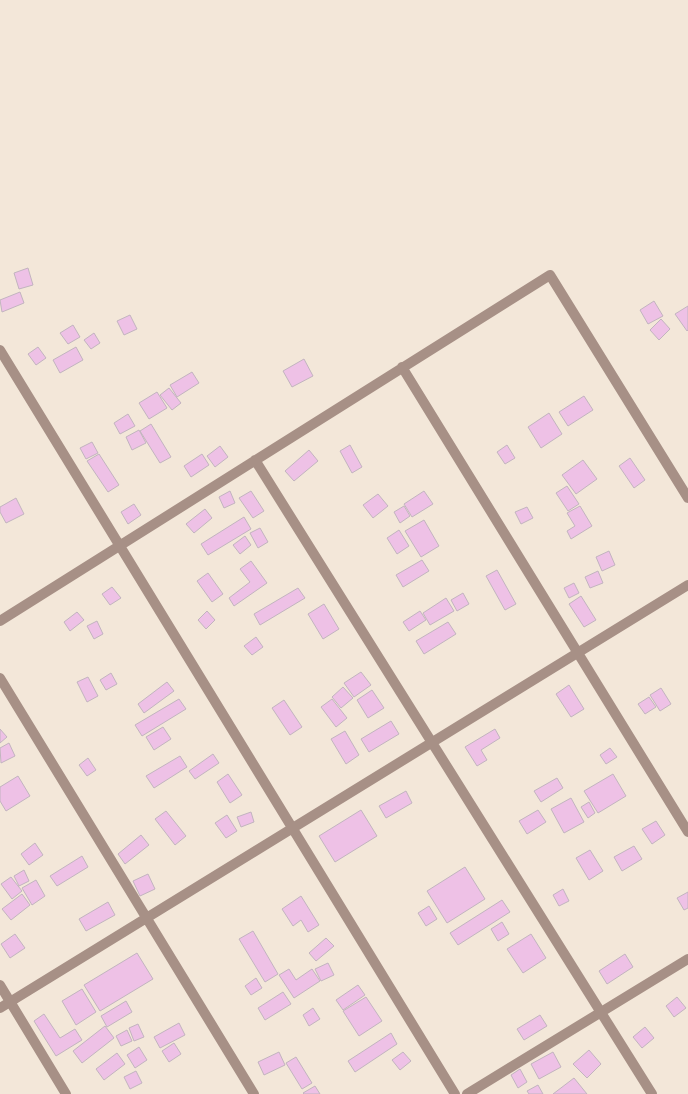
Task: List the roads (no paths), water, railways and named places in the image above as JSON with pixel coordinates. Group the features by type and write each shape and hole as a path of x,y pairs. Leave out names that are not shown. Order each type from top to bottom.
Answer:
{"street":[{"path":"0,621 550,275 688,498"},
{"path":"0,350 455,1094"},
{"path":"402,367 688,832"},
{"path":"255,460 652,1094"},
{"path":"0,1008 688,585"},
{"path":"0,678 254,1094"},
{"path":"467,1094 688,959"},
{"path":"0,985 66,1094"}]}
